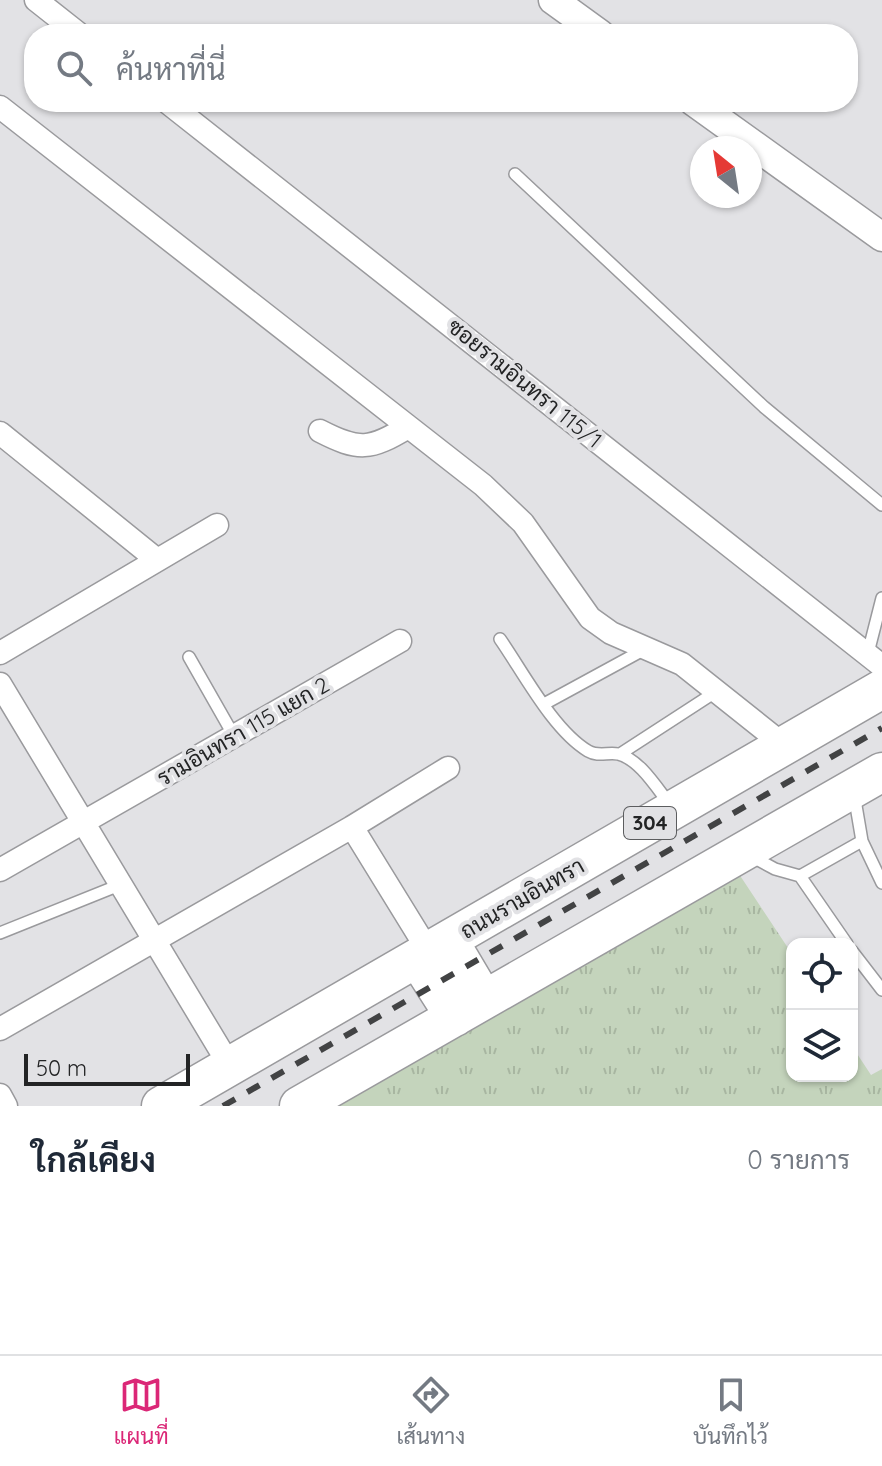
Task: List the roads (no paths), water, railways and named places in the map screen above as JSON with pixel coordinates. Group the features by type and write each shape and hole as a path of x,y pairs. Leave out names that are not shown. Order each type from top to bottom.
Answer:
{"highway":[{"name":"ถนนรามอินทรา","path":"161,1106 882,689"},
{"path":"299,1106 868,781"},
{"path":"432,950 470,1008"}],"street":[{"path":"36,0 66,24"},
{"path":"553,0 586,24"},
{"path":"0,107 483,485 523,523 590,618 611,633 645,649 667,655 718,691 785,746"},
{"name":"ซอยรามอินทรา 115/1","path":"180,112 875,659"},
{"path":"708,112 882,237"},
{"path":"320,431 350,446 369,446 408,427"},
{"path":"0,433 156,559"},
{"path":"0,653 217,525"},
{"name":"รามอินทรา 115 แยก 2","path":"0,870 400,641"},
{"path":"0,684 230,1066"},
{"path":"0,1029 352,827 448,768"},
{"path":"352,827 432,950"},
{"path":"0,1095 6,1106"}],"lane":[{"path":"515,174 764,407 882,505"},
{"path":"875,659 882,598"},
{"path":"500,639 544,704 588,751 620,754 639,767 674,809"},
{"path":"544,704 645,649"},
{"path":"189,657 234,736"},
{"path":"620,754 718,691"},
{"path":"868,781 862,841 882,883"},
{"path":"800,876 862,841"},
{"path":"744,853 775,869 800,876 843,938"},
{"path":"0,933 122,884"},
{"path":"858,959 882,990"}],"railway":[{"path":"223,1106 882,728"}]}
